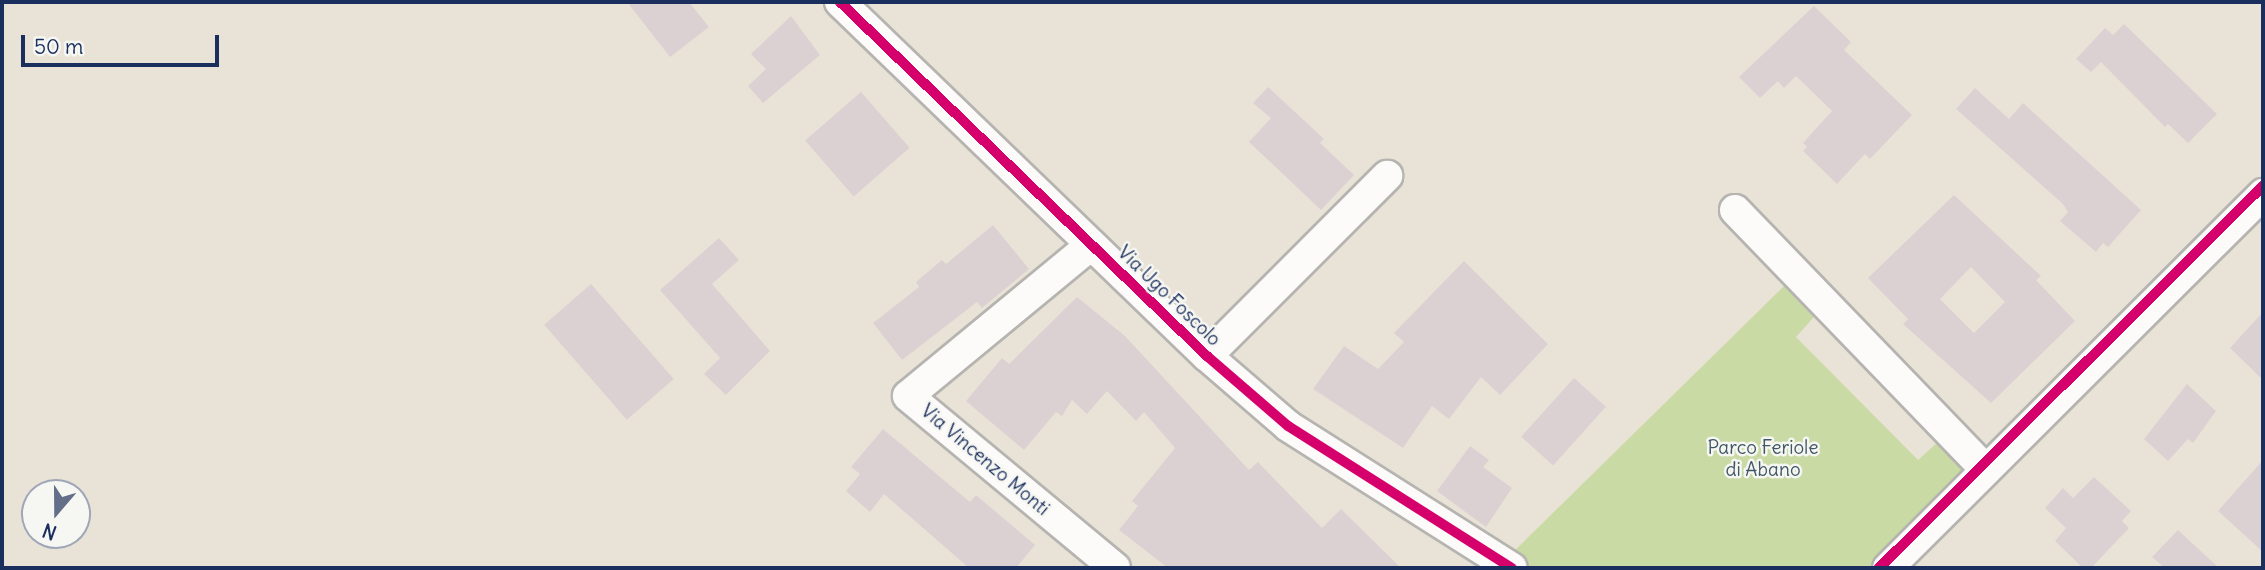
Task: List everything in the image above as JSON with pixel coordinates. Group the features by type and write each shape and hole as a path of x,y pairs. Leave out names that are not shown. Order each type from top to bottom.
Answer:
{"street":[{"name":"Via Ugo Foscolo","path":"839,2 1207,356 1288,426 1512,568"},
{"path":"1207,356 1387,176"},
{"path":"1888,568 2263,194"},
{"path":"1735,210 1986,470"},
{"name":"Via Vincenzo Monti","path":"1091,245 908,396 1115,568"}],"green space":[{"name":"Parco Feriole di Abano","path":"1784,286 1814,317 1796,337 1918,460 1940,440 1977,479 1888,568 1512,568 1503,562"}],"building":[{"path":"627,2 689,2 709,27 670,57"},
{"path":"1814,6 1851,42 1844,50 1912,115 1870,159 1865,154 1837,184 1803,151 1807,147 1803,143 1832,111 1796,76 1784,88 1778,81 1760,98 1739,77"},
{"path":"791,16 820,55 763,103 748,86 766,69 751,54"},
{"path":"2124,24 2217,114 2188,143 2168,124 2165,127 2101,62 2091,72 2076,59 2105,28 2113,35"},
{"path":"1268,87 1324,139 1320,143 1354,175 1321,210 1249,142 1271,118 1253,103"},
{"path":"1975,88 2009,119 2023,103 2141,210 2108,247 2103,243 2096,252 2060,221 2068,212 2063,204 1956,109"},
{"path":"861,92 910,148 854,196 805,141"},
{"path":"1954,195 2041,276 2036,280 2075,321 1991,403 1903,324 1908,319 1868,278","holes":["1971,267 2005,302 1974,333 1940,299"]},
{"path":"993,225 1029,269 982,308 977,302 902,360 873,323 919,287 916,282 942,260 946,264"},
{"path":"719,238 739,260 712,284 770,351 726,395 704,374 720,358 660,290"},
{"path":"1464,261 1548,344 1500,395 1481,377 1449,419 1432,406 1403,448 1313,389 1344,346 1378,369 1404,342 1394,333"},
{"path":"591,284 674,379 627,420 544,325"},
{"path":"1077,297 1125,336 1249,470 1258,462 1322,528 1341,509 1401,568 1168,568 1119,530 1138,506 1132,501 1175,448 1144,412 1136,421 1107,391 1087,414 1072,400 1062,416 1056,412 1024,450 966,401 1002,358 1009,364"},
{"path":"2263,312 2263,380 2230,348"},
{"path":"1574,378 1606,407 1553,465 1521,437"},
{"path":"2187,384 2216,411 2193,443 2188,439 2168,461 2144,439"},
{"path":"883,429 970,502 976,495 1035,545 1016,568 969,568 884,494 870,512 846,491 860,474 851,467"},
{"path":"1470,446 1489,460 1483,467 1512,488 1486,527 1437,491"},
{"path":"2263,460 2263,552 2218,511"},
{"path":"2094,477 2131,511 2122,521 2129,528 2091,568 2083,568 2055,541 2066,528 2045,508 2063,488 2073,498"},
{"path":"2178,530 2219,568 2165,568 2152,557"}],"cycle path":[{"path":"840,2 1207,356 1288,426 1512,568"},
{"path":"1879,568 2263,186"}]}
